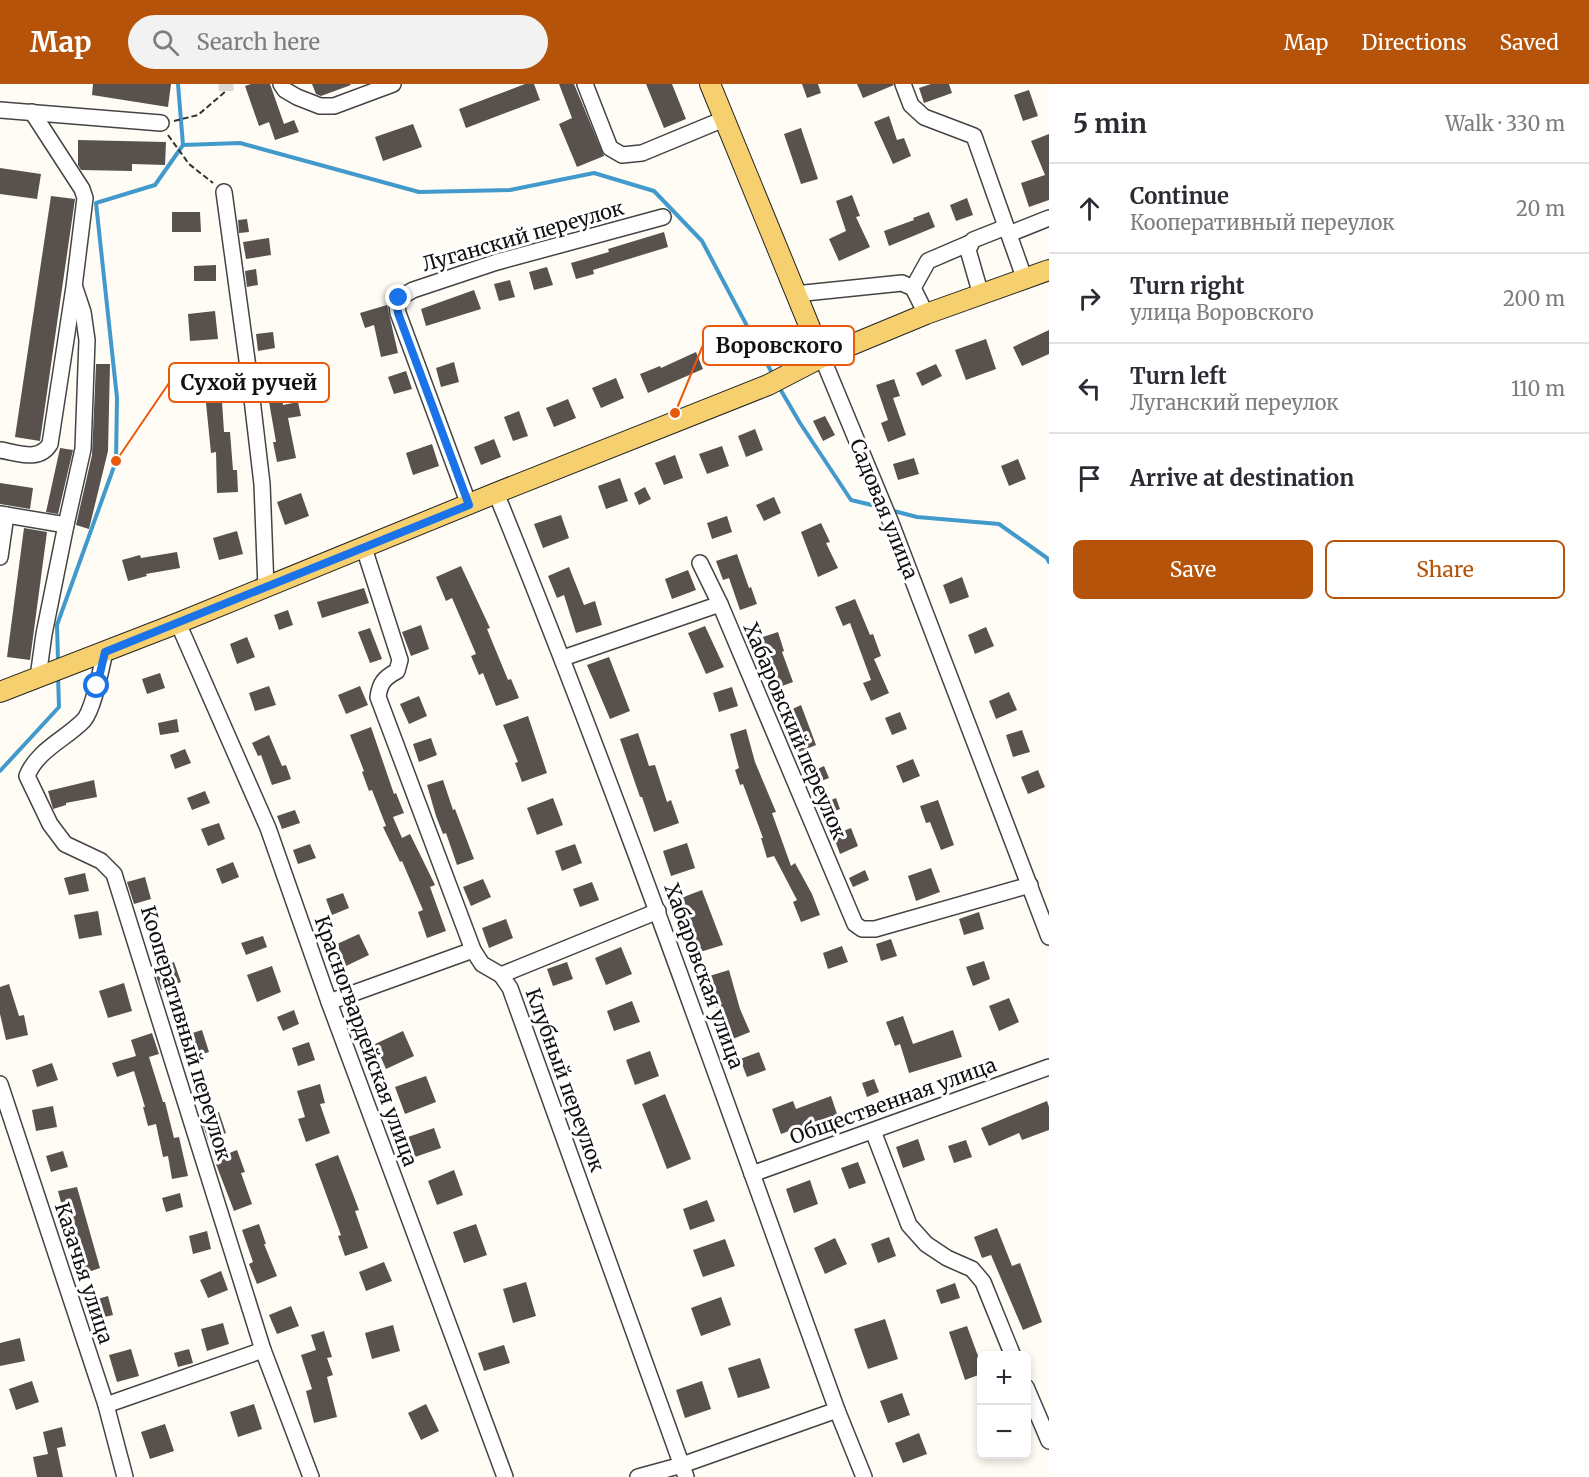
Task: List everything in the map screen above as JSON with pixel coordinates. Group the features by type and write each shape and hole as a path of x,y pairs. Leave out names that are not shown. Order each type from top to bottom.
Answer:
{"main road":[{"name":"Садовая улица","path":"710,84 822,357"},
{"path":"0,692 266,588 496,493 768,385 822,357 926,314 1049,270"}],"street":[{"path":"281,84 285,90 297,97 320,106 334,106 393,84"},
{"path":"585,84 610,148 622,154 642,153 724,119"},
{"path":"903,84 911,105 924,117 974,136 1025,280"},
{"path":"0,110 161,123"},
{"path":"0,450 38,456 45,452 50,444 85,198 82,189 32,112"},
{"path":"224,192 262,484 266,588"},
{"name":"Луганский переулок","path":"469,505 398,313 399,298 413,290 497,262 663,217"},
{"path":"913,288 928,261 973,240 1049,218"},
{"path":"970,243 968,250 981,295"},
{"path":"795,294 902,283 913,288 926,314"},
{"path":"38,677 44,634 83,449 87,340 84,312 74,287"},
{"name":"Садовая улица","path":"822,357 882,499 1049,937"},
{"name":"Хабаровская улица","path":"496,493 563,658 658,911 837,1410 864,1477"},
{"path":"0,557 3,515 66,525"},
{"name":"Клубный переулок","path":"364,548 400,660 397,671 385,677 380,685 378,697 473,950 482,964 501,975 510,988 684,1471"},
{"name":"Хабаровский переулок","path":"700,563 720,604 855,924 862,929 874,929 1030,885"},
{"path":"563,658 720,604"},
{"name":"Красногвардейская улица","path":"178,623 268,828 329,1002 505,1477"},
{"name":"Кооперативный переулок","path":"105,652 97,686 85,718 32,764 27,776 50,824 64,844 101,861 114,874 263,1350 311,1477"},
{"path":"501,975 658,911"},
{"path":"329,1002 473,950"},
{"name":"Общественная улица","path":"752,1174 1049,1066"},
{"name":"Казачья улица","path":"0,1084 106,1406 124,1477"},
{"path":"873,1131 909,1225 926,1244 947,1258 972,1269 982,1282 1011,1351"},
{"path":"106,1406 263,1350"},
{"path":"1031,1399 1049,1442"},
{"path":"638,1477 684,1471 837,1410"}],"path":[{"path":"161,123 198,115 226,91"},
{"path":"171,142 189,164 224,192"}],"building":[{"path":"93,84 171,84 168,107 92,95"},
{"path":"270,84 284,124 294,120 299,132 275,140 269,122 259,126 245,86"},
{"path":"312,84 351,85 321,96 316,94"},
{"path":"525,84 534,84 540,100 466,128 459,109"},
{"path":"559,84 574,84 604,156 577,167 559,124 572,118"},
{"path":"646,84 672,84 686,119 664,128"},
{"path":"802,84 818,84 821,93 807,98"},
{"path":"857,84 893,84 894,85 863,98"},
{"path":"931,84 949,84 952,93 924,103 919,88"},
{"path":"1029,90 1038,116 1023,121 1014,95"},
{"path":"889,116 897,140 904,138 911,156 893,164 874,122"},
{"path":"413,124 422,147 383,161 375,137"},
{"path":"801,128 818,179 801,184 784,134"},
{"path":"1049,134 1049,200 1029,207 1021,183 1045,175 1031,141"},
{"path":"78,140 166,142 165,165 132,164 132,171 81,170 78,165"},
{"path":"0,168 41,174 37,199 0,194"},
{"path":"852,195 860,216 856,217 870,247 839,261 829,239 846,231 836,201"},
{"path":"51,196 75,199 40,441 15,437"},
{"path":"967,198 973,215 956,221 950,205"},
{"path":"172,212 200,212 201,232 172,232"},
{"path":"929,212 935,227 889,246 884,231"},
{"path":"247,219 249,232 239,233 238,220"},
{"path":"664,232 668,247 593,270 594,274 576,279 571,263"},
{"path":"269,238 271,255 246,259 243,242"},
{"path":"216,265 216,281 194,281 194,266"},
{"path":"547,267 553,285 534,290 529,272"},
{"path":"256,269 258,285 247,287 245,271"},
{"path":"510,280 515,297 499,301 494,284"},
{"path":"474,290 481,309 426,326 421,309"},
{"path":"387,305 398,353 381,357 374,325 365,328 360,313"},
{"path":"215,311 218,339 190,341 188,314"},
{"path":"736,325 744,343 724,351 716,333"},
{"path":"1049,330 1049,354 1022,366 1013,347"},
{"path":"273,332 275,348 258,351 256,334"},
{"path":"986,339 996,369 966,380 955,350"},
{"path":"696,352 703,369 648,393 640,374 660,366 661,368"},
{"path":"454,362 459,382 441,387 436,368"},
{"path":"96,364 110,364 108,451 89,529 76,525 92,455"},
{"path":"228,364 231,385 221,386 224,432 230,432 233,470 237,470 238,492 217,493 216,452 211,453 206,403 209,403 206,366"},
{"path":"936,364 942,376 922,386 916,373"},
{"path":"406,371 412,389 394,394 388,377"},
{"path":"279,374 283,405 298,402 301,416 288,418 296,458 277,462 268,396 263,397 260,377"},
{"path":"616,378 624,398 601,408 592,388"},
{"path":"894,379 900,396 893,398 906,435 888,442 881,423 888,420 876,385"},
{"path":"568,399 576,418 554,427 546,408"},
{"path":"519,411 528,436 513,441 504,417"},
{"path":"825,416 835,435 823,441 813,421"},
{"path":"755,429 763,450 746,457 738,436"},
{"path":"494,439 501,457 481,465 474,447"},
{"path":"432,444 439,466 413,475 406,453"},
{"path":"722,446 729,466 707,474 699,454"},
{"path":"60,448 73,450 58,514 46,512"},
{"path":"675,455 683,478 664,485 655,463"},
{"path":"914,458 919,474 898,480 893,464"},
{"path":"1018,459 1026,479 1009,486 1001,466"},
{"path":"620,478 628,501 606,509 598,486"},
{"path":"0,483 33,488 30,509 0,504"},
{"path":"645,487 651,499 639,505 634,493"},
{"path":"301,493 309,516 285,525 277,502"},
{"path":"774,497 781,513 764,521 756,505"},
{"path":"561,515 569,538 543,548 534,524"},
{"path":"727,516 732,532 712,539 707,523"},
{"path":"821,523 830,542 826,543 838,568 818,577 801,532"},
{"path":"24,528 47,532 30,660 7,657"},
{"path":"237,531 243,554 219,560 213,538"},
{"path":"177,552 180,568 146,574 147,576 128,581 122,560 140,555 141,558"},
{"path":"737,554 757,604 740,610 729,578 723,580 716,561"},
{"path":"461,566 490,628 487,629 508,680 511,679 519,698 496,706 483,673 479,675 471,656 476,654 452,598 446,601 436,577"},
{"path":"569,567 584,605 595,601 602,625 576,633 564,595 557,598 548,576"},
{"path":"688,570 696,590 672,599 665,579"},
{"path":"962,577 969,597 950,604 943,585"},
{"path":"364,588 369,603 322,618 317,602"},
{"path":"855,599 870,635 873,634 881,656 874,659 889,693 871,701 863,683 871,680 850,623 843,626 835,607"},
{"path":"288,610 293,625 279,630 274,615"},
{"path":"421,625 429,649 411,656 402,632"},
{"path":"705,626 724,667 706,674 688,633"},
{"path":"986,627 994,646 975,654 968,635"},
{"path":"370,628 382,659 370,663 358,632"},
{"path":"778,632 784,651 782,652 793,682 774,689 760,638"},
{"path":"247,637 255,657 237,664 230,644"},
{"path":"609,657 630,711 610,719 587,665"},
{"path":"160,673 165,688 147,694 142,679"},
{"path":"269,686 276,705 255,711 249,693"},
{"path":"360,686 368,705 346,714 338,695"},
{"path":"732,687 738,706 719,712 713,693"},
{"path":"1009,692 1017,710 996,719 989,701"},
{"path":"419,696 427,716 409,724 400,704"},
{"path":"801,705 816,745 799,752 784,713"},
{"path":"900,712 907,729 892,735 885,718"},
{"path":"528,716 547,773 522,782 515,763 518,762 503,725"},
{"path":"177,719 179,732 160,735 158,723"},
{"path":"371,727 394,794 396,793 404,813 393,817 402,838 410,834 435,885 430,887 446,931 427,938 418,912 423,910 402,861 400,862 383,827 386,826 372,790 369,791 350,735"},
{"path":"746,729 755,762 776,812 772,813 791,866 795,863 812,894 820,915 801,922 793,902 797,900 774,856 767,858 761,838 763,838 743,784 740,785 735,770 739,768 730,734"},
{"path":"1022,730 1030,752 1013,757 1006,735"},
{"path":"638,733 649,766 655,765 667,802 671,800 679,823 654,832 620,739"},
{"path":"269,735 282,766 286,765 291,779 272,785 261,755 258,756 252,743"},
{"path":"431,738 437,755 419,762 413,744"},
{"path":"185,749 191,763 175,769 170,755"},
{"path":"913,759 920,776 903,783 896,766"},
{"path":"824,766 829,778 811,785 807,774"},
{"path":"1038,770 1045,787 1028,794 1021,777"},
{"path":"94,780 97,797 66,803 66,805 53,809 48,791"},
{"path":"443,780 474,859 457,865 446,833 443,834 436,816 427,785"},
{"path":"205,791 210,803 192,810 187,798"},
{"path":"553,798 563,825 537,835 527,808"},
{"path":"836,798 840,809 821,817 817,806"},
{"path":"938,800 954,845 941,850 930,822 926,823 920,806"},
{"path":"295,810 300,823 282,829 277,816"},
{"path":"219,823 225,839 208,846 201,829"},
{"path":"851,828 858,846 840,854 833,835"},
{"path":"687,843 695,868 671,876 663,851"},
{"path":"310,844 316,858 298,864 293,850"},
{"path":"575,844 582,863 562,871 555,851"},
{"path":"233,862 239,877 222,884 216,869"},
{"path":"931,868 940,892 916,901 908,876"},
{"path":"865,870 869,880 853,887 849,878"},
{"path":"85,873 89,891 69,895 64,878"},
{"path":"145,877 151,899 134,904 127,882"},
{"path":"483,879 491,897 471,906 463,887"},
{"path":"592,882 599,900 580,907 573,889"},
{"path":"702,890 723,945 700,952 681,898"},
{"path":"343,893 349,908 332,915 326,899"},
{"path":"98,911 102,935 79,939 74,915"},
{"path":"979,912 984,929 964,935 959,919"},
{"path":"506,919 513,938 489,948 482,928"},
{"path":"359,934 369,955 346,966 337,944"},
{"path":"263,936 267,947 246,955 241,943"},
{"path":"891,939 897,956 881,961 876,944"},
{"path":"842,946 848,962 828,969 823,953"},
{"path":"621,947 632,974 606,985 595,958"},
{"path":"984,961 990,979 973,986 966,967"},
{"path":"174,962 181,982 161,990 154,970"},
{"path":"567,962 573,979 553,986 547,969"},
{"path":"272,966 281,992 257,1002 247,975"},
{"path":"729,970 740,1009 750,1032 728,1041 706,977"},
{"path":"124,983 132,1011 108,1018 99,991"},
{"path":"9,984 19,1016 24,1015 28,1035 6,1040 0,1014 0,987"},
{"path":"1009,998 1019,1022 999,1031 989,1006"},
{"path":"632,1001 640,1022 614,1031 607,1011"},
{"path":"294,1010 299,1024 283,1031 277,1017"},
{"path":"903,1016 913,1044 953,1030 962,1057 909,1073 900,1044 895,1046 886,1022"},
{"path":"202,1030 209,1052 187,1059 180,1037"},
{"path":"403,1031 414,1056 386,1069 375,1044"},
{"path":"152,1033 159,1054 149,1057 163,1102 165,1102 174,1138 179,1137 188,1176 172,1179 168,1156 163,1157 156,1124 148,1126 134,1071 117,1077 112,1063 136,1056 131,1040"},
{"path":"309,1042 315,1060 298,1066 292,1048"},
{"path":"650,1051 659,1076 635,1085 626,1060"},
{"path":"759,1052 766,1070 747,1077 740,1059"},
{"path":"52,1063 58,1080 37,1087 32,1070"},
{"path":"426,1076 436,1102 405,1114 395,1087"},
{"path":"874,1079 879,1092 867,1097 862,1083"},
{"path":"320,1084 325,1103 320,1104 330,1133 306,1142 298,1119 305,1117 297,1091"},
{"path":"665,1094 691,1159 667,1169 642,1104"},
{"path":"831,1096 838,1117 820,1123 819,1120 781,1134 772,1109 793,1101 796,1109"},
{"path":"1047,1101 1049,1130 1022,1140 1019,1133 989,1146 981,1128"},
{"path":"53,1106 57,1127 36,1131 32,1110"},
{"path":"219,1112 226,1133 208,1140 201,1119"},
{"path":"434,1128 441,1148 415,1157 408,1137"},
{"path":"918,1139 925,1160 903,1168 896,1147"},
{"path":"966,1140 972,1157 954,1163 948,1146"},
{"path":"237,1150 245,1172 241,1173 252,1204 234,1211 214,1159"},
{"path":"63,1151 68,1167 51,1172 46,1156"},
{"path":"338,1155 359,1210 355,1211 368,1248 345,1256 338,1236 341,1235 315,1164"},
{"path":"858,1162 866,1183 849,1189 841,1168"},
{"path":"454,1170 463,1195 437,1205 428,1181"},
{"path":"810,1180 818,1204 794,1213 786,1189"},
{"path":"77,1187 100,1268 83,1274 58,1191"},
{"path":"180,1193 183,1207 166,1212 162,1198"},
{"path":"707,1200 715,1221 690,1230 683,1209"},
{"path":"259,1224 266,1244 264,1244 277,1276 257,1284 249,1264 253,1262 242,1230"},
{"path":"476,1224 487,1255 464,1263 453,1232"},
{"path":"997,1228 1012,1266 1020,1263 1042,1322 1023,1330 991,1255 982,1258 974,1237"},
{"path":"207,1231 211,1249 193,1254 189,1236"},
{"path":"889,1237 896,1256 878,1263 871,1244"},
{"path":"835,1238 847,1264 825,1274 814,1248"},
{"path":"725,1239 735,1266 703,1277 693,1250"},
{"path":"384,1262 392,1281 366,1291 359,1272"},
{"path":"221,1271 228,1290 208,1298 200,1280"},
{"path":"526,1282 536,1316 513,1323 503,1289"},
{"path":"955,1283 960,1298 941,1304 936,1290"},
{"path":"108,1296 113,1315 96,1319 91,1301"},
{"path":"721,1297 731,1325 701,1336 691,1308"},
{"path":"291,1306 299,1326 277,1334 269,1315"},
{"path":"885,1319 898,1359 868,1369 854,1329"},
{"path":"223,1323 229,1344 207,1351 201,1329"},
{"path":"393,1325 400,1351 372,1359 365,1333"},
{"path":"967,1326 977,1353 977,1376 965,1380 949,1332"},
{"path":"324,1331 332,1357 327,1358 333,1375 327,1377 337,1417 314,1423 306,1391 312,1389 301,1355 316,1350 311,1335"},
{"path":"20,1338 25,1361 0,1366 0,1343"},
{"path":"504,1345 510,1363 484,1371 478,1353"},
{"path":"131,1349 139,1376 117,1382 109,1355"},
{"path":"189,1349 193,1363 178,1367 174,1353"},
{"path":"760,1358 770,1388 738,1398 728,1368"},
{"path":"32,1381 39,1402 16,1410 9,1389"},
{"path":"702,1381 711,1409 685,1418 676,1390"},
{"path":"902,1393 910,1415 888,1423 880,1401"},
{"path":"254,1404 262,1429 238,1437 230,1412"},
{"path":"426,1404 439,1431 421,1440 408,1413"},
{"path":"165,1424 174,1451 150,1459 141,1432"},
{"path":"62,1427 66,1446 57,1448 63,1477 37,1477 33,1457 48,1454 43,1432"},
{"path":"919,1433 927,1454 903,1463 895,1443"}],"waterway":[{"path":"178,84 183,145 240,143 419,192 510,190 594,173 654,191 702,241 773,375"},
{"path":"58,661 57,625 116,461 117,398 96,203 155,185 183,145"},
{"path":"779,387 851,500 880,507"},
{"path":"890,510 917,517 999,524 1047,558 1049,562"},
{"path":"0,771 59,707 58,675"}],"tunnel":[{"path":"226,84 226,91"}],"place":[{"name":"Воровского","path":"675,413"},
{"name":"Сухой ручей","path":"116,461"}],"route":[{"path":"97,686 105,652 469,505 398,313 399,298"}]}
